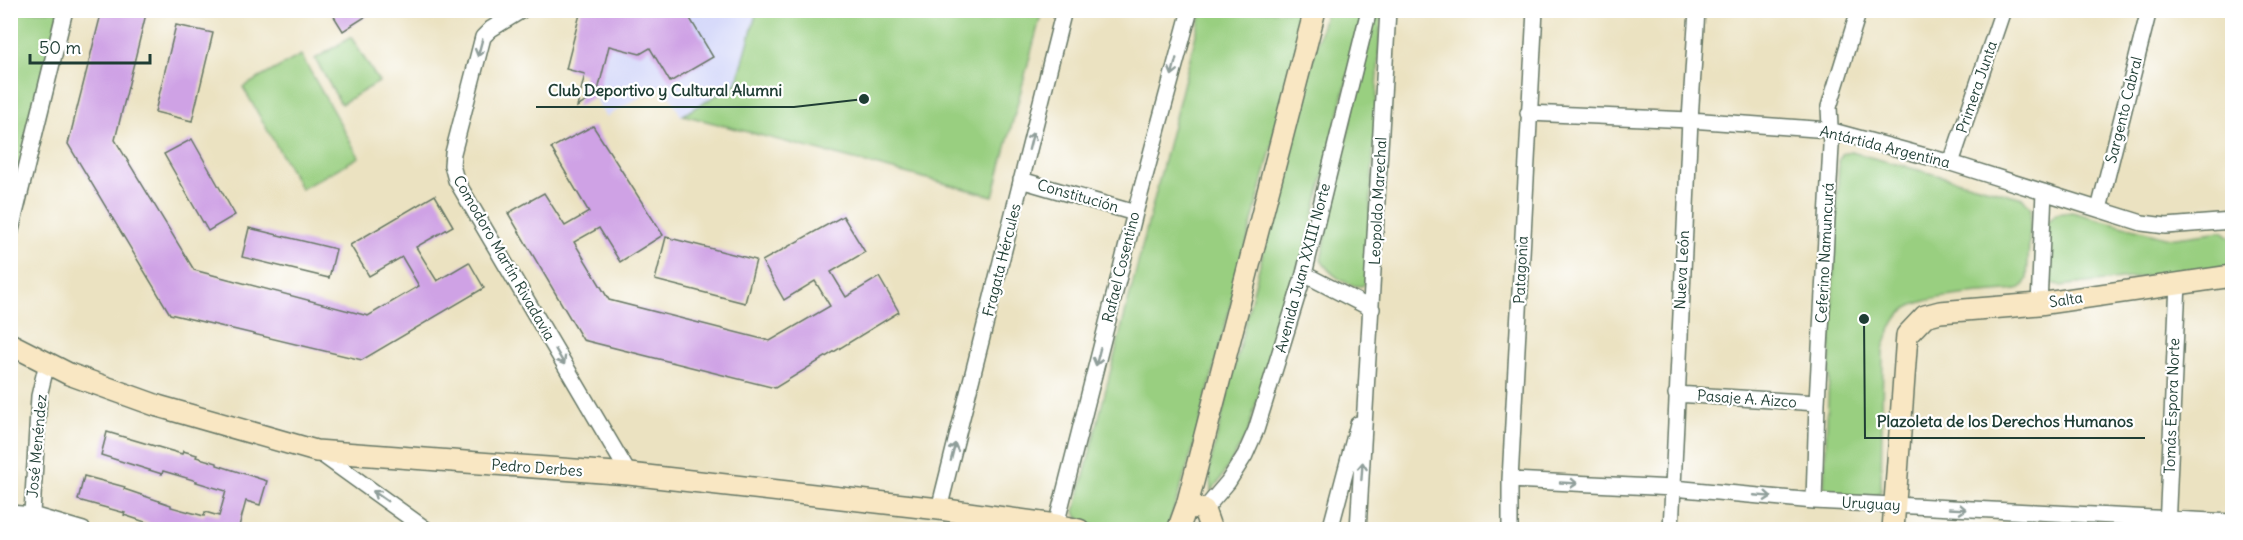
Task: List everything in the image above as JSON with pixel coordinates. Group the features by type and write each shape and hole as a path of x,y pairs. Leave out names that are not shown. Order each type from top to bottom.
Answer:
{"main road":[{"name":"Avenida Juan XXIII Norte","path":"1178,530 1201,515 1315,10"},
{"name":"Salta","path":"1895,505 1907,335 1925,316 1940,312 2039,304 2232,276"},
{"name":"Pedro Derbes","path":"10,344 69,374 158,406 316,451 629,474 939,509 1079,530"},
{"path":"1893,530 1895,505"}],"street":[{"path":"10,234 65,10"},
{"name":"Comodoro Martín Rivadavia","path":"522,10 491,29 483,37 457,133 452,165 456,180 629,474"},
{"name":"Fragata Hércules","path":"939,509 1064,10"},
{"name":"Rafael Cosentino","path":"1056,525 1135,213 1190,10"},
{"name":"Avenida Juan XXIII Norte","path":"1201,515 1228,482 1245,455 1256,430 1304,274 1369,10"},
{"name":"Leopoldo Marechal","path":"1358,530 1388,10"},
{"name":"Patagonia","path":"1510,530 1510,480 1535,10"},
{"name":"Nueva León","path":"1671,530 1697,10"},
{"name":"Ceferino Namuncurá","path":"1814,501 1831,146 1829,107 1859,10"},
{"name":"Primera Junta","path":"1951,163 2003,10"},
{"name":"Sargento Cabral","path":"2099,209 2149,10"},
{"name":"Antártida Argentina","path":"1528,114 1690,120 1829,130 1951,163 2142,223 2166,226 2232,221"},
{"name":"Constitución","path":"1021,180 1135,213"},
{"path":"2039,304 2044,192"},
{"path":"1304,274 1372,309"},
{"name":"Tomás Espora Norte","path":"2168,525 2178,283"},
{"name":"José Menéndez","path":"32,522 39,396 47,363"},
{"name":"Leopoldo Marechal","path":"1330,530 1367,392"},
{"name":"Pasaje A. Aizco","path":"1676,394 1817,403"},
{"path":"316,451 427,530"},
{"name":"Uruguay","path":"1510,480 1673,488 1814,501 2168,525 2232,522"},
{"path":"10,513 32,522 83,530"}],"shaded area":[{"path":"581,11 757,11 737,83 681,116 663,84 606,117 594,97 577,107 585,74 566,69"}],"green space":[{"path":"11,11 60,11 11,210"},
{"path":"757,11 1042,11 993,196 683,115 737,83"},
{"path":"1202,11 1307,11 1193,449 1167,530 1100,527 1088,524 1079,518 1075,511"},
{"path":"1326,11 1364,11 1310,231 1275,337 1247,435 1211,491 1209,468 1300,105"},
{"path":"1377,14 1381,20 1366,282 1362,286 1356,286 1338,278 1321,260 1372,17"},
{"path":"351,37 379,82 341,104 315,59"},
{"path":"301,55 359,157 301,189 243,87"},
{"path":"1851,152 2023,198 2031,208 2027,279 2023,286 2017,290 1957,295 1924,301 1902,312 1893,324 1883,349 1881,491 1868,499 1834,497 1827,493 1824,485 1839,161 1842,154"},
{"path":"2072,212 2169,238 2222,231 2232,238 2232,264 2227,267 2060,286 2052,283 2046,274 2046,224 2056,214"}],"building":[{"path":"102,10 147,10 115,140 194,270 368,316 419,286 402,257 369,276 350,245 435,195 453,226 416,247 437,281 469,262 484,288 362,360 170,314 68,144"},
{"path":"330,10 376,10 343,31"},
{"path":"581,10 685,10 713,57 670,82 650,48 640,54 609,46 597,95 577,107 585,74 566,69"},
{"path":"176,25 213,33 192,121 155,112"},
{"path":"593,126 663,235 620,262 599,228 574,242 609,300 770,341 830,306 815,281 784,300 762,261 843,216 865,252 831,272 846,297 879,277 899,312 775,388 583,340 508,213 544,193 565,226 589,212 551,148"},
{"path":"192,139 235,215 208,231 164,154"},
{"path":"249,228 336,249 329,278 242,257"},
{"path":"666,237 756,260 745,303 655,280"},
{"path":"107,432 182,454 183,451 197,455 196,457 217,463 217,465 267,481 260,505 246,501 238,530 169,530 124,515 125,513 78,500 84,476 125,487 124,489 171,505 171,507 204,516 205,512 219,516 226,491 101,455"}],"place":[{"name":"Club Deportivo y Cultural Alumni","path":"864,99"},
{"name":"Plazoleta de los Derechos Humanos","path":"1864,319"}]}
